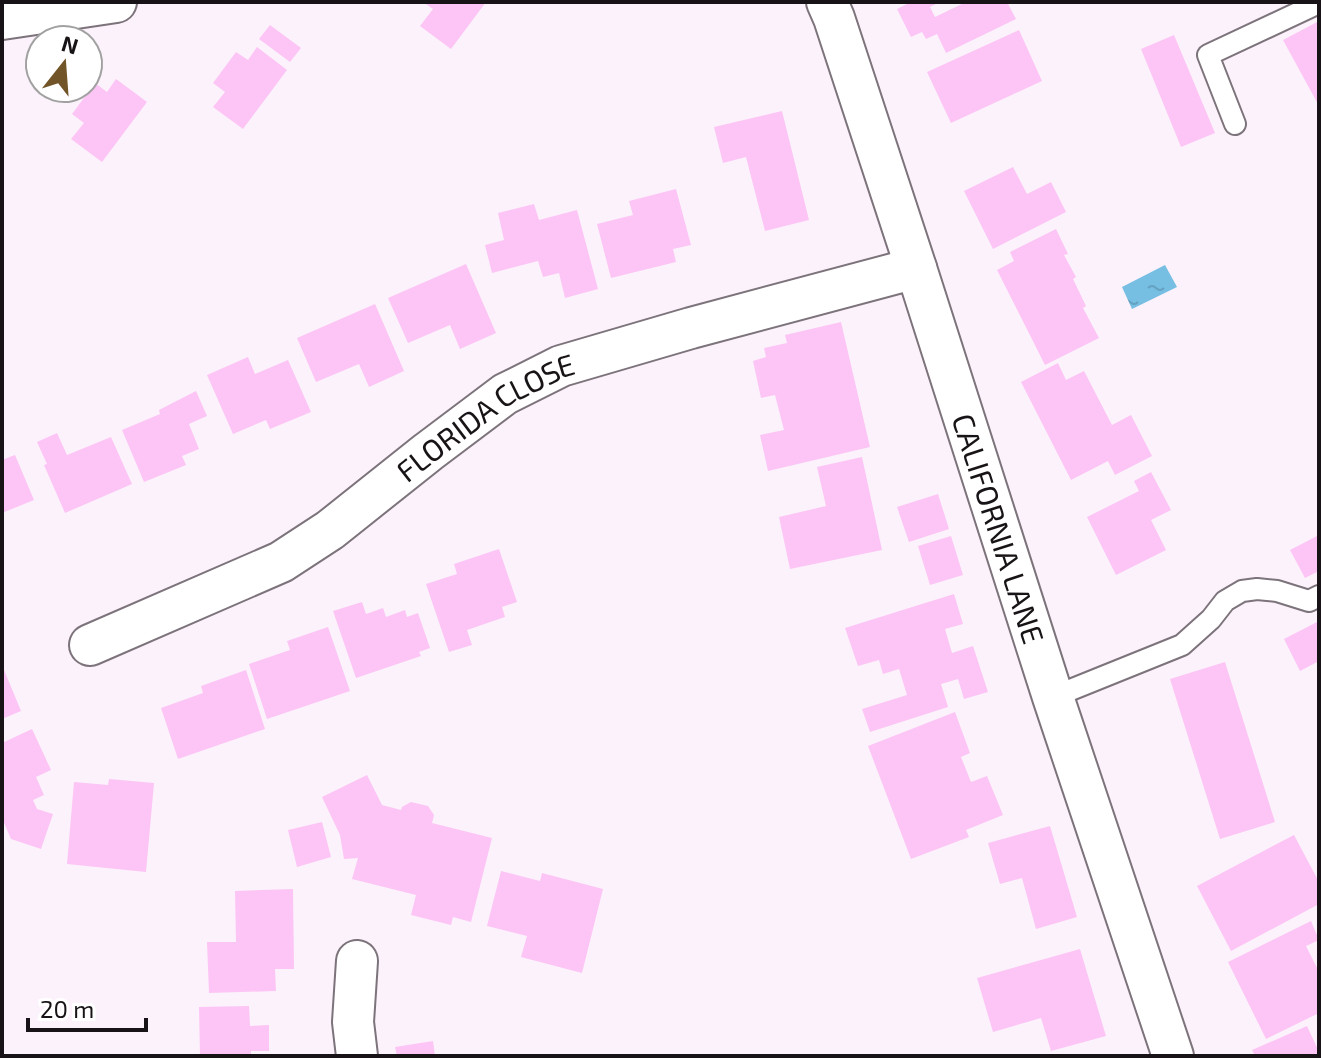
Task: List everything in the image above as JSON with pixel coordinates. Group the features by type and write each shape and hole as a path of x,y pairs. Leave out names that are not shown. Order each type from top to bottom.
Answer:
{"street":[{"path":"2,19 116,2"},
{"name":"CALIFORNIA LANE","path":"827,2 1173,1056"},
{"name":"FLORIDA CLOSE","path":"90,645 281,562 330,530 505,394 561,366 916,268"},
{"path":"357,961 353,1022 357,1056"}],"lane":[{"path":"1235,124 1208,55 1319,3"},
{"path":"1053,697 1182,645 1211,619 1225,601 1242,591 1277,591 1309,601 1319,596"}],"water":[{"path":"1165,265 1177,287 1132,309 1122,287"}],"building":[{"path":"423,2 486,2 451,49 420,26 433,9"},
{"path":"911,2 940,2 930,7 935,17 966,2 1007,2 1016,19 946,53 937,34 926,39 922,32 911,37 897,9"},
{"path":"1319,21 1319,106 1283,40"},
{"path":"270,25 301,48 290,62 259,39"},
{"path":"1019,30 1042,81 951,123 927,72"},
{"path":"1174,35 1215,133 1181,147 1141,49"},
{"path":"257,47 287,70 243,129 213,107 225,92 213,83 236,52 248,60"},
{"path":"116,79 147,102 102,162 71,139 84,123 72,114 79,104 104,104 104,90 107,92"},
{"path":"782,111 809,220 765,231 746,157 723,163 714,127"},
{"path":"1013,167 1027,194 1051,182 1066,212 993,249 964,191"},
{"path":"676,189 691,245 673,249 676,262 611,278 597,224 633,215 629,201"},
{"path":"534,204 539,220 577,210 598,289 565,298 559,273 543,277 538,261 492,273 485,245 504,240 498,213"},
{"path":"1056,229 1086,306 1083,308 1099,338 1045,365 997,270 1014,261 1010,252"},
{"path":"466,264 496,333 460,349 450,325 408,343 388,298"},
{"path":"375,304 404,371 369,387 359,364 316,382 297,338"},
{"path":"841,322 870,447 768,471 760,435 784,430 775,395 761,398 753,361 766,357 764,348 787,343 785,335"},
{"path":"248,357 255,374 288,360 311,412 270,429 266,420 233,434 207,375"},
{"path":"1058,363 1066,380 1084,371 1112,425 1131,415 1152,456 1115,475 1108,461 1071,480 1021,382"},
{"path":"196,391 207,416 189,424 199,449 182,456 186,465 144,482 122,430 160,414 159,410"},
{"path":"57,433 67,455 111,437 132,484 65,513 37,442"},
{"path":"15,455 34,500 2,513 2,460"},
{"path":"862,457 882,550 790,569 779,517 826,506 817,467"},
{"path":"1151,472 1171,510 1151,520 1166,550 1116,575 1087,517 1139,491 1134,481"},
{"path":"938,494 949,529 909,542 897,507"},
{"path":"1319,535 1319,571 1305,578 1290,550"},
{"path":"951,536 963,575 930,585 918,546"},
{"path":"499,549 517,602 502,607 505,617 467,630 472,645 449,652 426,584 457,574 454,564"},
{"path":"954,594 963,624 945,629 952,653 973,646 988,692 964,699 958,679 941,684 948,707 870,732 862,709 907,695 899,669 883,674 879,660 858,666 845,628"},
{"path":"362,602 366,614 383,608 386,617 405,610 407,617 418,613 430,648 419,652 421,656 356,678 333,611"},
{"path":"1319,621 1319,661 1300,671 1284,639"},
{"path":"328,627 350,691 267,719 249,664 290,650 287,641"},
{"path":"1225,662 1275,822 1220,839 1170,679"},
{"path":"2,665 21,711 2,719"},
{"path":"246,670 265,729 178,759 161,708 203,693 201,686"},
{"path":"955,712 970,753 961,757 971,782 987,776 1003,815 966,830 969,837 911,859 868,746"},
{"path":"32,729 51,770 36,777 44,795 33,800 37,809 53,814 41,849 11,839 2,818 2,743"},
{"path":"367,775 382,805 401,810 411,802 428,806 434,815 432,823 492,838 471,922 453,917 451,925 411,915 416,895 352,879 358,858 344,859 340,835 322,797"},
{"path":"109,779 154,783 146,872 67,864 74,782 108,785"},
{"path":"322,822 331,857 297,867 288,830"},
{"path":"1050,826 1077,917 1036,929 1022,878 1000,884 988,843"},
{"path":"1294,835 1319,882 1319,904 1231,951 1197,886"},
{"path":"501,871 540,881 542,873 603,889 582,973 521,957 527,936 487,926"},
{"path":"293,889 294,969 275,969 276,991 209,993 207,942 236,942 235,891"},
{"path":"1311,921 1319,940 1306,946 1319,972 1319,1013 1266,1039 1228,962"},
{"path":"1080,949 1106,1036 1051,1051 1041,1018 993,1032 977,978"},
{"path":"249,1006 250,1026 269,1025 269,1051 251,1051 251,1056 200,1056 199,1007"},
{"path":"1307,1026 1319,1056 1255,1056 1252,1050"},
{"path":"433,1041 435,1056 397,1056 395,1047"}]}
